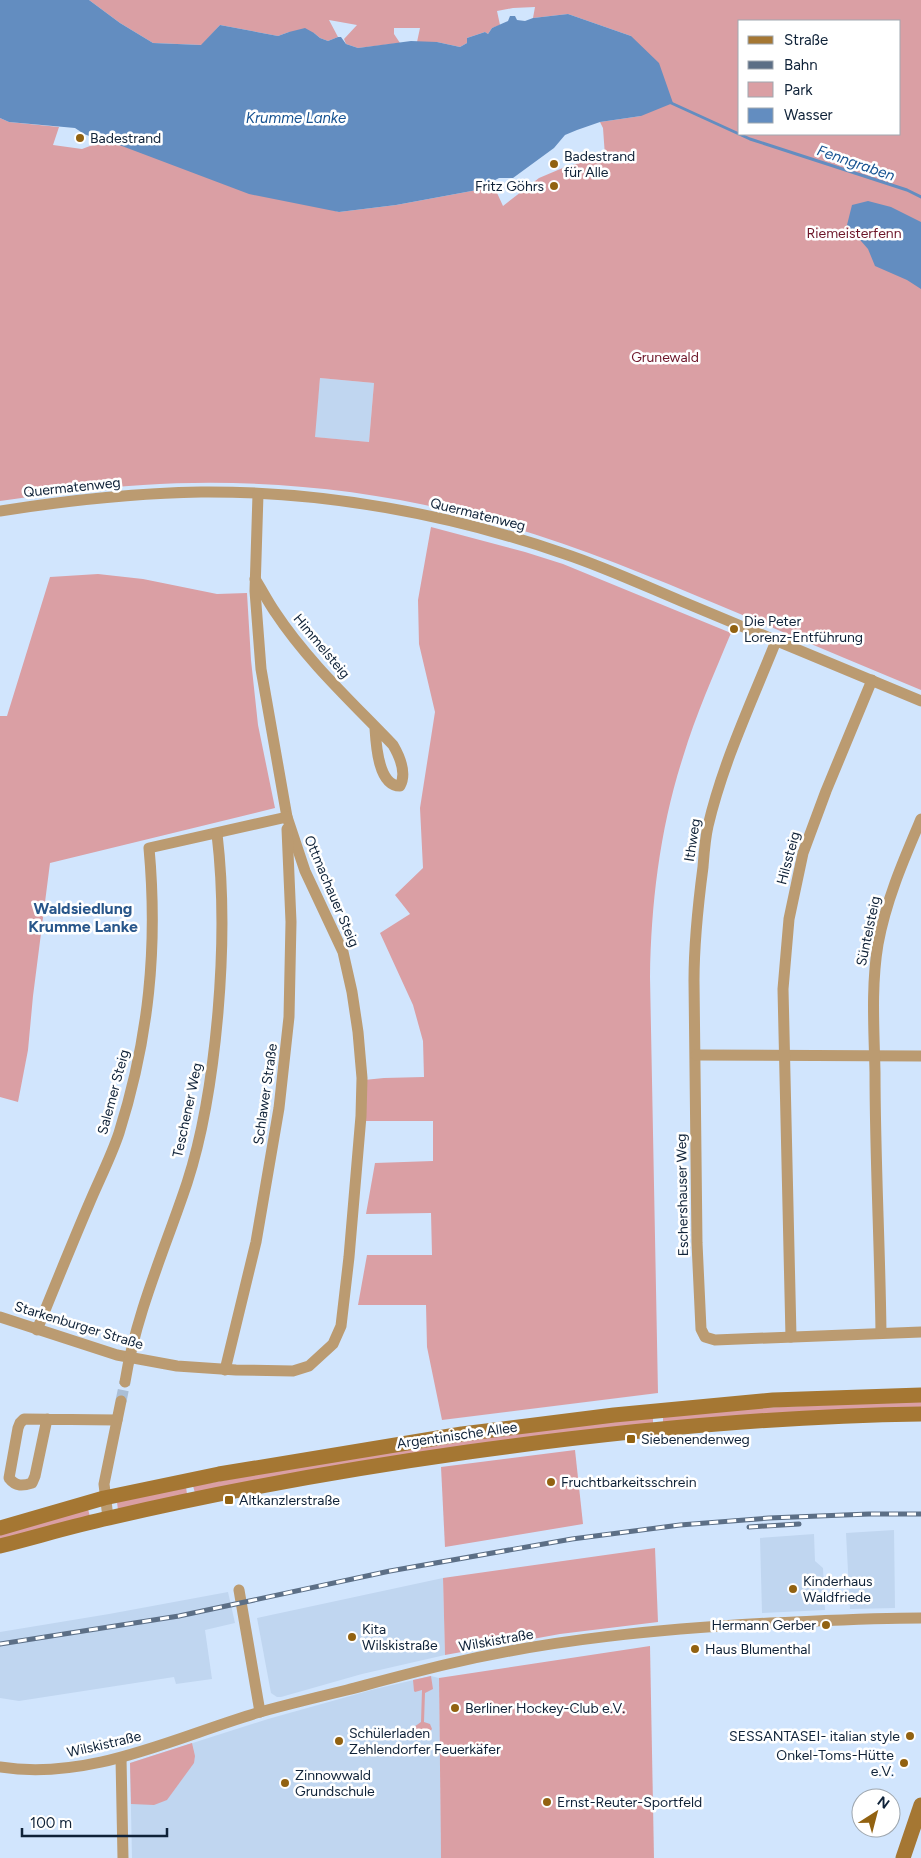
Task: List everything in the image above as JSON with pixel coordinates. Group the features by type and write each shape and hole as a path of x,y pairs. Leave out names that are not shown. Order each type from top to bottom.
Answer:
{"main road":[{"name":"Argentinische Allee","path":"0,1528 104,1498 302,1459 462,1434 614,1415 773,1400 921,1395"},
{"name":"Argentinische Allee","path":"0,1546 108,1518 323,1474 551,1441 630,1431 758,1420 850,1415 921,1414"},
{"path":"903,1858 921,1804"}],"street":[{"name":"Quermatenweg","path":"0,511 143,495 202,492 315,499 375,506 432,517 492,532 566,554 921,701"},
{"name":"Ottmachauer Steig","path":"258,494 255,578 261,669 287,817 305,871 343,952 353,1000 362,1078 354,1209 341,1326 333,1344 323,1355"},
{"name":"Himmelsteig","path":"255,578 274,612 288,630 330,680 375,728"},
{"name":"Ithweg","path":"696,1055 694,949 708,828 725,768 776,640"},
{"name":"Hilssteig","path":"785,1055 783,988 785,954 789,919 803,853 826,790 872,680"},
{"path":"217,834 287,817"},
{"name":"Schlawer Straße","path":"225,1370 256,1242 266,1190 279,1108 290,1017 291,922 287,817"},
{"name":"Süntelsteig","path":"874,1055 873,982 878,944 891,895 921,819"},
{"name":"Salemer Steig","path":"36,1330 118,1136 135,1073 152,971 153,892 149,848 217,834"},
{"name":"Teschener Weg","path":"125,1382 129,1357 146,1299 187,1182 208,1095 222,966 220,864 217,834"},
{"path":"696,1055 921,1056"},
{"name":"Eschershauser Weg","path":"696,1055 697,1243 701,1329 704,1337 715,1340 921,1332"},
{"path":"785,1055 791,1337"},
{"path":"874,1055 881,1333"},
{"name":"Starkenburger Straße","path":"0,1317 36,1330 129,1357 177,1366 225,1370 292,1371 310,1366 323,1355"},
{"path":"108,1518 104,1498 104,1484 121,1401"},
{"path":"47,1419 36,1476 32,1483 23,1486 17,1485 9,1478 20,1423 24,1419 47,1419 117,1420"},
{"path":"239,1590 260,1712"},
{"name":"Wilskistraße","path":"0,1767 37,1770 58,1769 121,1758 260,1712 449,1663 557,1644 674,1630 830,1620 921,1618"},
{"path":"121,1758 123,1858"}],"shaded area":[{"path":"320,378 374,383 369,442 314,437"},
{"path":"894,1530 895,1608 850,1609 846,1533"},
{"name":"Kinderhaus Waldfriede","path":"814,1534 815,1561 823,1568 825,1610 762,1613 760,1538"},
{"name":"Kita Wilskistraße","path":"443,1578 445,1655 362,1674 281,1697 271,1693 257,1618"},
{"path":"228,1592 235,1623 205,1630 212,1679 176,1684 174,1677 19,1701 0,1698 0,1632"},
{"name":"Zinnowwald Grundschule","path":"431,1676 439,1678 441,1858 132,1858 130,1763 268,1719 375,1689"}],"green space":[{"name":"Grunewald","path":"89,0 921,0 921,690 690,593 565,544 501,524 428,506 388,498 307,487 225,483 125,486 0,501 0,118 9,122 59,127 53,145 82,149 106,140 152,156 339,212 396,205 477,190 492,182 503,206 539,178 565,167 605,156 603,128 600,122 641,116 631,36 568,14 533,18 535,7 497,11 500,25 492,28 488,34 485,32 467,38 467,43 460,47 437,42 417,42 420,28 394,28 394,34 400,43 358,48 346,44 344,39 357,25 329,20 338,37 328,41 314,33 289,32 278,36 220,25 202,45 153,43 120,23","holes":["320,378 374,383 369,442 315,437"]},
{"path":"431,527 563,564 731,633 694,725 675,784 658,866 652,921 650,977 658,1393 442,1420 427,1347 426,1305 358,1305 367,1255 432,1255 431,1213 366,1214 375,1163 433,1161 433,1121 365,1121 364,1080 424,1077 423,1041 413,1005 380,933 410,914 395,895 423,868 420,808 435,712 419,644 418,600"},
{"path":"98,574 143,579 217,594 247,593 251,660 258,725 275,808 50,863 28,1050 18,1102 0,1097 0,716 7,716 50,577"},
{"path":"921,1401 921,1408 663,1422 663,1416 731,1409"},
{"path":"653,1417 653,1423 195,1493 193,1486 400,1448"},
{"path":"575,1450 583,1524 445,1547 441,1467"},
{"path":"186,1487 187,1494 118,1510 117,1502"},
{"path":"88,1509 90,1517 0,1540 0,1534"},
{"path":"655,1548 658,1622 560,1634 445,1655 443,1578"},
{"name":"Ernst-Reuter-Sportfeld","path":"650,1646 654,1858 441,1858 439,1678"},
{"path":"431,1676 433,1689 425,1693 424,1722 430,1724 432,1729 429,1733 419,1733 415,1731 414,1727 421,1722 422,1690 414,1691 413,1680"},
{"path":"192,1743 195,1756 194,1763 167,1800 154,1805 131,1804 130,1763"}],"water":[{"name":"Krumme Lanke","path":"0,0 89,0 120,23 153,43 201,45 220,25 278,36 305,28 328,41 341,37 346,44 358,48 411,41 437,42 460,47 467,43 467,38 485,32 488,34 492,28 508,21 510,16 515,16 517,20 525,21 533,18 568,14 631,36 659,63 673,103 641,116 600,122 565,135 554,148 513,178 499,178 477,190 396,205 339,212 249,194 106,140 99,131 92,137 75,128 9,122 0,118"},
{"path":"868,201 891,207 921,222 921,289 907,280 875,266 868,249 847,225 852,205"}],"waterway":[{"name":"Fenngraben","path":"669,102 738,134"},
{"name":"Fenngraben","path":"741,135 907,190 921,197"}],"tunnel":[{"path":"121,1401 125,1382"}],"railway":[{"path":"0,1644 179,1616 390,1571 572,1539 680,1525 769,1518 921,1514"},
{"path":"749,1527 799,1524"}],"place":[{"name":"Badestrand","path":"80,138"},
{"name":"Badestrand für Alle","path":"554,164"},
{"name":"Fritz Göhrs","path":"554,186"},
{"name":"Die Peter Lorenz-Entführung","path":"734,629"},
{"name":"Siebenendenweg","path":"631,1439"},
{"name":"Fruchtbarkeitsschrein","path":"551,1482"},
{"name":"Altkanzlerstraße","path":"229,1500"},
{"name":"Kinderhaus Waldfriede","path":"793,1589"},
{"name":"Hermann Gerber","path":"826,1625"},
{"name":"Kita Wilskistraße","path":"352,1637"},
{"name":"Haus Blumenthal","path":"695,1649"},
{"name":"Berliner Hockey-Club e.V.","path":"455,1708"},
{"name":"SESSANTASEI- italian style","path":"910,1736"},
{"name":"Schülerladen Zehlendorfer Feuerkäfer","path":"339,1741"},
{"name":"Onkel-Toms-Hütte e.V.","path":"904,1763"},
{"name":"Zinnowwald Grundschule","path":"285,1783"},
{"name":"Ernst-Reuter-Sportfeld","path":"547,1802"}],"district":[{"name":"Waldsiedlung Krumme Lanke","path":"83,917"}],"park label":[{"name":"Riemeisterfenn","path":"854,233"}]}
